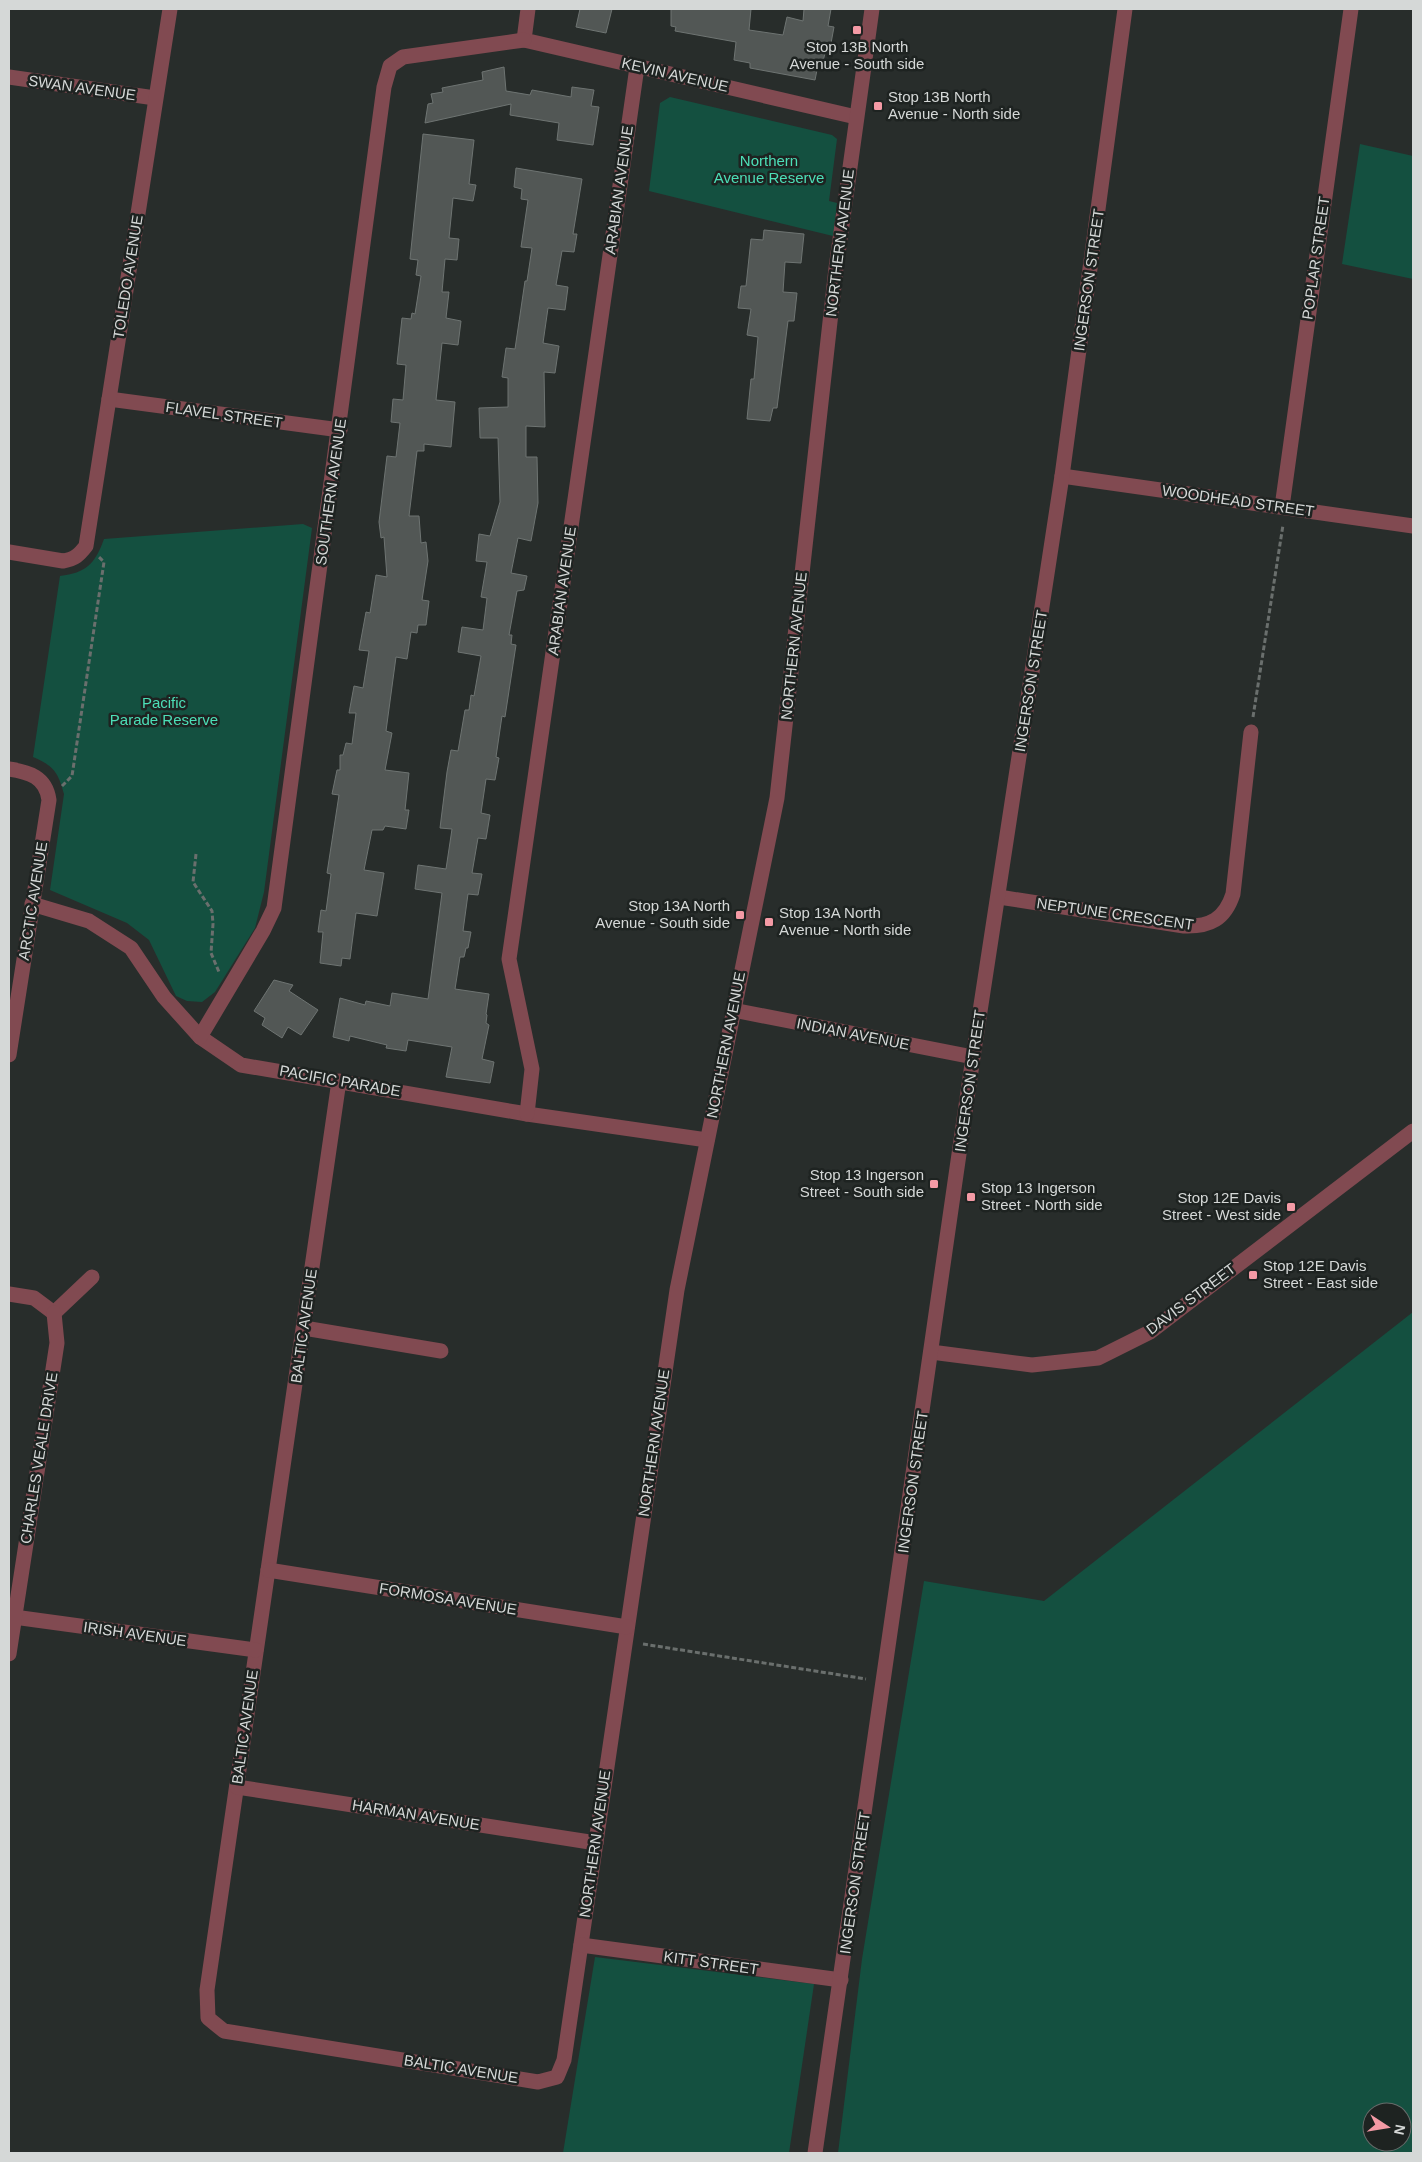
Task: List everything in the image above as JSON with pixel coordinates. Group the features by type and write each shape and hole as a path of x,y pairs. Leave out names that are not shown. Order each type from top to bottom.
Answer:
{"street":[{"name":"TOLEDO AVENUE","path":"86,546 170,9"},
{"path":"524,40 528,9"},
{"name":"NORTHERN AVENUE","path":"557,2077 564,2060 677,1290 777,798 836,268 872,9"},
{"name":"INGERSON STREET","path":"815,2153 973,1057 1062,476 1125,9"},
{"name":"POPLAR STREET","path":"1282,507 1351,9"},
{"name":"KEVIN AVENUE","path":"524,40 856,117"},
{"name":"SOUTHERN AVENUE","path":"200,1036 263,931 274,908 340,430 383,97 390,66 403,57 524,40"},
{"name":"ARABIAN AVENUE","path":"527,1114 532,1069 509,959 637,66"},
{"name":"SWAN AVENUE","path":"9,77 155,98"},
{"name":"FLAVEL STREET","path":"109,399 340,430"},
{"name":"WOODHEAD STREET","path":"1062,476 1413,526"},
{"path":"9,552 63,561 72,560 86,546"},
{"name":"NEPTUNE CRESCENT","path":"999,897 1184,926 1198,927 1209,924 1224,912 1232,894 1250,732"},
{"path":"9,769 29,772 39,779 45,787 49,800"},
{"name":"ARCTIC AVENUE","path":"9,1047 49,800"},
{"name":"PACIFIC PARADE","path":"32,904 89,921 131,948 164,997 200,1036 241,1065 527,1114 707,1140"},
{"name":"INDIAN AVENUE","path":"733,1010 973,1057"},
{"name":"BALTIC AVENUE","path":"339,1081 207,1990 208,2018 224,2032 538,2082 557,2077"},
{"name":"DAVIS STREET","path":"931,1352 1032,1365 1098,1358 1150,1332 1413,1131"},
{"path":"9,1294 34,1298 54,1313 92,1277"},
{"name":"CHARLES VEALE DRIVE","path":"9,1654 57,1343 54,1313"},
{"path":"304,1328 441,1351"},
{"name":"FORMOSA AVENUE","path":"268,1570 626,1634"},
{"name":"IRISH AVENUE","path":"14,1617 256,1650"},
{"name":"HARMAN AVENUE","path":"237,1787 596,1843"},
{"name":"KITT STREET","path":"581,1945 841,1980"}],"path":[{"path":"1250,732 1283,522 1282,507"},
{"path":"49,800 72,776 103,571 104,562 86,546"},
{"path":"196,854 193,882 212,911 211,953 216,968 231,986"},
{"path":"626,1634 884,1681"}],"green space":[{"name":"Northern Avenue Reserve","path":"670,97 832,135 837,139 829,201 837,203 833,236 649,191 660,103"},
{"path":"1360,144 1413,156 1413,279 1342,264"},
{"name":"Pacific Parade Reserve","path":"303,524 312,528 264,892 255,928 215,992 202,1002 187,1001 176,996 149,940 127,923 50,890 64,794 60,780 54,771 46,763 33,757 60,576 83,570 88,566 97,555 104,539"},
{"path":"1413,1312 1413,2153 838,2153 862,1959 924,1581 1044,1601"},
{"path":"595,1957 814,1984 789,2153 563,2153"}],"building":[{"path":"580,9 612,9 606,33 576,27"},
{"path":"671,9 751,9 749,30 783,35 787,17 803,21 804,9 831,9 828,26 834,27 829,54 825,53 822,66 818,65 815,80 750,68 750,63 734,60 736,42 675,31 676,27 671,26"},
{"path":"504,67 506,91 530,95 532,90 571,97 572,87 594,90 591,106 599,107 593,145 557,140 559,123 510,115 511,104 425,123 428,104 433,103 431,94 443,92 442,88 483,80 482,72"},
{"path":"423,134 474,140 469,184 476,185 473,201 453,198 449,238 459,239 457,260 445,259 442,292 449,292 446,318 461,321 458,345 442,343 436,400 455,402 451,447 424,444 424,451 417,451 409,516 419,516 421,543 426,542 428,561 422,600 429,601 426,625 418,625 417,633 411,632 407,659 396,657 386,731 392,733 385,770 409,773 405,810 409,810 406,829 385,826 383,830 372,830 364,870 384,873 377,916 356,913 350,959 342,958 341,966 320,963 323,932 318,932 321,910 326,911 331,874 327,873 339,795 332,794 337,770 340,770 340,755 343,755 346,743 352,744 356,713 349,713 354,686 363,688 369,651 359,650 366,612 370,613 376,575 387,577 384,537 381,538 379,522 387,456 396,457 400,423 391,422 393,399 403,400 406,365 397,364 402,318 411,319 412,313 415,314 421,276 416,275 418,260 410,259"},
{"path":"516,168 582,179 573,234 577,234 574,252 562,251 556,285 568,287 565,310 548,308 543,343 559,346 555,373 544,372 545,427 526,426 526,457 537,457 538,503 531,541 518,538 511,573 527,576 524,590 517,591 509,635 512,635 511,644 516,645 505,717 502,716 496,757 499,758 495,780 486,779 481,813 490,815 486,839 478,838 472,873 482,874 478,895 468,894 463,931 471,932 468,948 466,948 464,957 460,957 455,989 489,994 486,1023 489,1025 482,1059 494,1062 490,1083 446,1077 452,1047 408,1040 406,1051 386,1048 387,1045 350,1036 349,1041 333,1037 340,998 365,1005 366,1001 390,1006 392,993 428,999 442,893 415,889 418,865 446,869 452,829 440,828 447,772 451,750 458,751 465,710 469,710 471,695 474,696 481,656 458,652 462,627 483,630 487,598 481,597 487,562 476,561 479,534 490,536 500,502 498,438 480,438 479,408 508,407 508,378 502,377 506,348 515,349 532,248 521,247 528,200 521,199 522,189 514,187"},
{"path":"764,230 804,234 801,263 785,262 783,292 797,293 794,321 788,321 777,408 773,408 770,421 747,419 751,379 754,379 758,337 747,335 751,309 738,308 741,286 746,286 751,239 763,240"},
{"path":"274,980 293,985 289,991 318,1010 301,1035 288,1027 282,1038 262,1025 265,1018 254,1011"}],"place":[{"name":"Stop 13B North Avenue - South side","path":"857,30"},
{"name":"Stop 13B North Avenue - North side","path":"878,106"},
{"name":"Stop 13A North Avenue - South side","path":"740,915"},
{"name":"Stop 13A North Avenue - North side","path":"769,922"},
{"name":"Stop 13 Ingerson Street - South side","path":"934,1184"},
{"name":"Stop 13 Ingerson Street - North side","path":"971,1197"},
{"name":"Stop 12E Davis Street - West side","path":"1291,1207"},
{"name":"Stop 12E Davis Street - East side","path":"1253,1275"}]}
